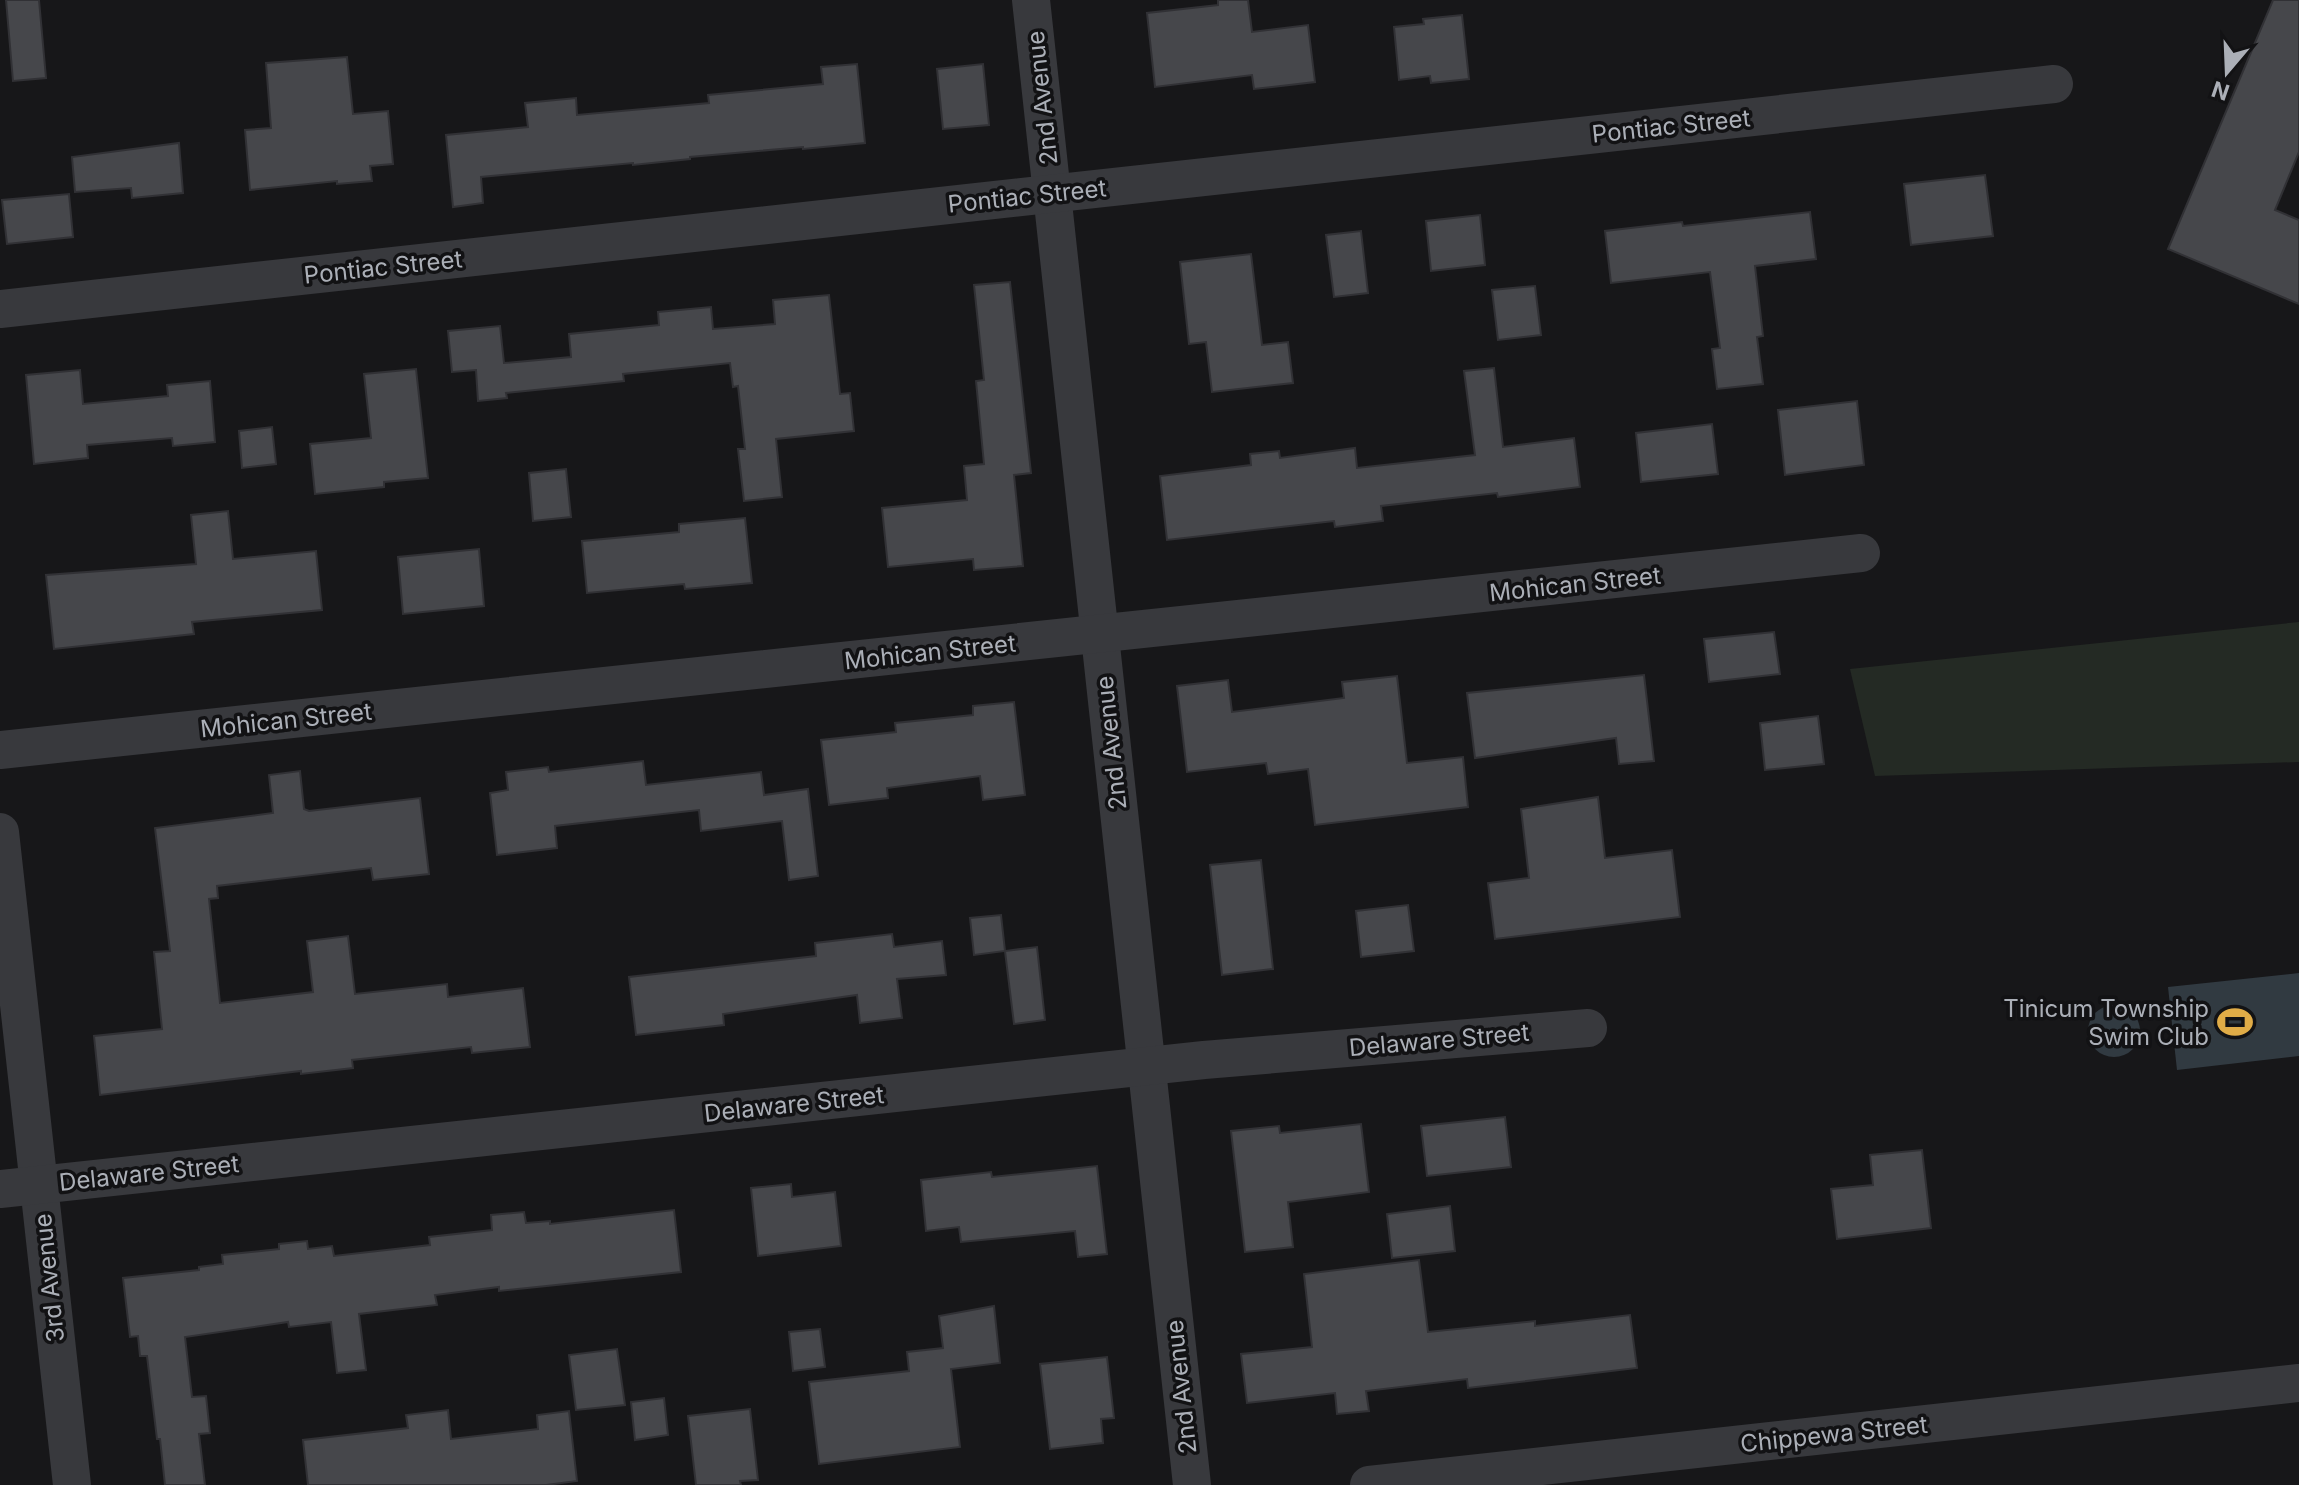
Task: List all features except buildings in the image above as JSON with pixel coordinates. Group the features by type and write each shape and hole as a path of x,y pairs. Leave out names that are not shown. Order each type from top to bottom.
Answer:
{"street":[{"name":"2nd Avenue","path":"1031,0 1192,1485"},
{"name":"Pontiac Street","path":"0,309 2054,84"},
{"name":"Mohican Street","path":"0,750 1861,553"},
{"name":"3rd Avenue","path":"0,832 72,1485"},
{"name":"Delaware Street","path":"0,1189 1146,1066 1588,1028"},
{"name":"Chippewa Street","path":"1369,1485 2299,1383"}],"shaded area":[{"path":"2299,622 2299,762 1875,776 1850,669"},
{"name":"Tinicum Township Swim Club","path":"2299,973 2299,1056 2177,1070 2168,987"},
{"path":"2114,1005 2132,1013 2140,1031 2132,1049 2114,1057 2096,1049 2088,1031 2096,1013"}],"place":[{"name":"Tinicum Township Swim Club","path":"2235,1022"}]}
